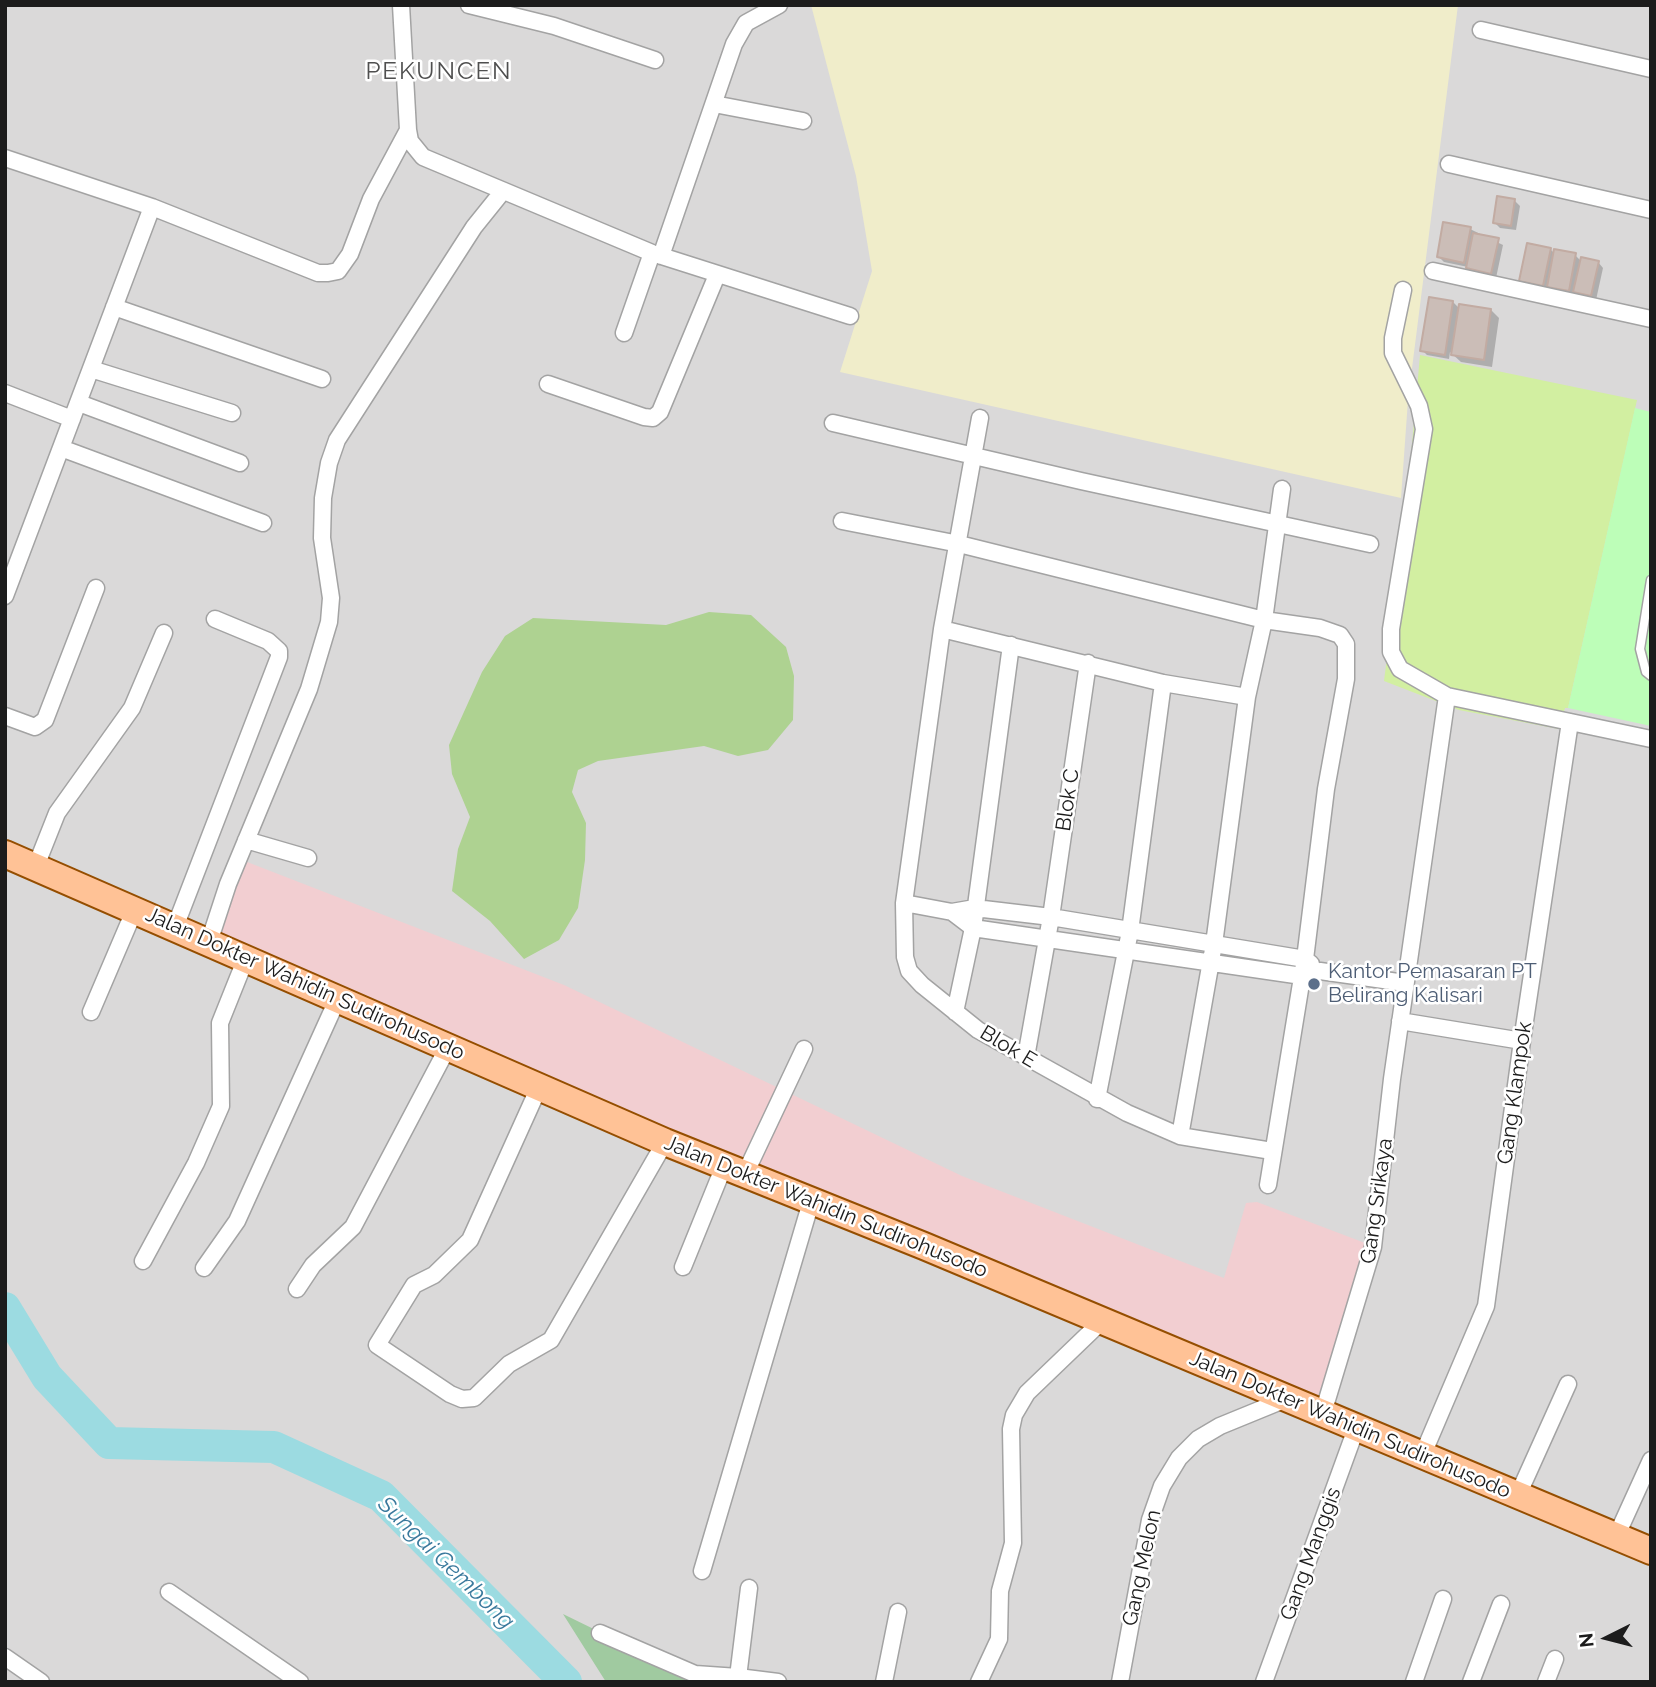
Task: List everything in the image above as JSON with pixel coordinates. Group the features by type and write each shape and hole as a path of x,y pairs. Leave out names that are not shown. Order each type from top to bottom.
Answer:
{"main road":[{"name":"Jalan Dokter Wahidin Sudirohusodo","path":"5,854 665,1142 1357,1426 1651,1551"}],"street":[{"path":"401,5 408,130 410,141 423,157 657,254 850,316"},
{"path":"469,5 554,26 655,60"},
{"path":"624,333 657,254 734,44 746,23 779,5"},
{"path":"1481,30 1651,69"},
{"path":"714,104 803,121"},
{"path":"5,158 152,206 318,273 333,272 342,267 350,254 371,199 408,130"},
{"path":"1449,164 1651,209"},
{"path":"209,942 246,840 309,688 329,622 331,598 322,538 323,498 329,463 337,440 343,426 474,227 503,191"},
{"path":"5,596 152,206"},
{"path":"1433,271 1651,318"},
{"path":"548,384 643,417 653,418 660,412 717,275"},
{"path":"1404,290 1393,353 1419,405 1424,429 1391,629 1391,652 1400,669 1446,706 1569,730 1651,739"},
{"path":"114,307 323,379"},
{"path":"91,369 232,413"},
{"path":"5,393 72,419"},
{"path":"79,403 240,463"},
{"name":"Blok E","path":"979,418 942,629 923,783 904,903 905,957 909,971 955,1012 1097,1098 1180,1136 1272,1151"},
{"path":"833,423 1080,481 1370,544"},
{"path":"61,448 263,523"},
{"path":"1180,1136 1214,944 1247,697 1264,620 1282,489"},
{"path":"842,520 959,544 1264,620 1320,628 1340,635 1348,658 1326,789 1305,959 1268,1185"},
{"path":"5,546 22,551"},
{"path":"5,716 29,726 40,725 45,720 96,588"},
{"path":"175,927 279,657 279,651 268,641 215,619"},
{"path":"942,629 1163,683 1247,697"},
{"path":"36,866 57,813 91,761 132,708 163,633"},
{"path":"955,1012 973,928 1011,645"},
{"name":"Blok C","path":"1026,1057 1051,917 1088,663"},
{"path":"1097,1098 1130,931 1163,683"},
{"name":"Gang Srikaya","path":"1323,1413 1369,1264 1405,983 1446,706"},
{"name":"Gang Klampok","path":"1423,1454 1483,1312 1569,730"},
{"path":"246,840 307,858"},
{"path":"904,903 953,912 975,908 1051,917 1305,959 1320,971"},
{"path":"91,1012 135,909"},
{"path":"953,912 973,928 1302,976 1320,971 1405,983"},
{"path":"143,1261 195,1163 221,1106 220,1023 246,958"},
{"path":"204,1268 237,1221 338,998"},
{"path":"1400,1021 1522,1041"},
{"path":"296,1289 313,1265 353,1227 448,1047"},
{"path":"682,1267 804,1049"},
{"path":"540,1086 470,1240 434,1275 414,1285 377,1345 450,1394 462,1399 474,1398 509,1364 551,1340 665,1142"},
{"path":"702,1571 811,1202"},
{"path":"979,1682 999,1639 1000,1591 1013,1544 1011,1429 1014,1415 1027,1393 1102,1321"},
{"path":"1518,1496 1569,1384"},
{"name":"Gang Melon","path":"1119,1682 1150,1520 1162,1486 1179,1458 1198,1439 1220,1426 1286,1399"},
{"name":"Gang Manggis","path":"1264,1682 1357,1426"},
{"path":"1616,1537 1651,1460"},
{"path":"737,1679 749,1588"},
{"path":"169,1592 300,1682"},
{"path":"1414,1682 1443,1599"},
{"path":"1471,1682 1501,1604"},
{"path":"884,1682 898,1612"},
{"path":"600,1633 695,1674 778,1682"},
{"path":"5,1657 41,1682"},
{"path":"1546,1682 1555,1660"}],"lane":[{"path":"1651,580 1640,649 1646,672 1651,676"}],"shaded area":[{"path":"5,5 1651,5 1651,1682 5,1682"},
{"path":"811,5 1458,5 1408,400 1401,498 840,372 872,271 856,176"},
{"path":"242,860 564,985 962,1176 1224,1278 1246,1203 1257,1202 1373,1246 1326,1409 214,940"}],"green space":[{"path":"1420,355 1637,400 1568,708 1565,708 1559,729 1459,710 1384,681 1407,499"},
{"path":"1635,408 1651,412 1651,726 1568,708"},
{"path":"709,612 751,615 786,647 794,676 793,720 768,750 738,756 704,746 598,761 578,770 572,792 586,823 585,860 578,908 559,940 524,959 490,921 452,891 458,849 470,817 452,774 449,745 482,672 505,636 533,618 666,625"},
{"path":"563,1614 653,1658 777,1682 606,1682"}],"building":[{"path":"1497,196 1515,199 1511,226 1493,223"},
{"path":"1443,222 1471,227 1464,263 1437,257"},
{"path":"1473,233 1499,238 1491,274 1466,268"},
{"path":"1527,243 1551,248 1543,286 1519,281"},
{"path":"1554,249 1576,253 1569,291 1547,287"},
{"path":"1581,257 1599,261 1591,296 1573,292"},
{"path":"1429,297 1453,301 1445,355 1420,351"},
{"path":"1459,304 1491,309 1484,360 1451,355"}],"waterway":[{"name":"Sungai Gembong","path":"5,1308 47,1377 109,1443 274,1447 381,1496 566,1682"}],"place":[{"name":"Kantor Pemasaran PT Belirang Kalisari","path":"1314,984"}],"district":[{"name":"PEKUNCEN","path":"439,72"}]}
